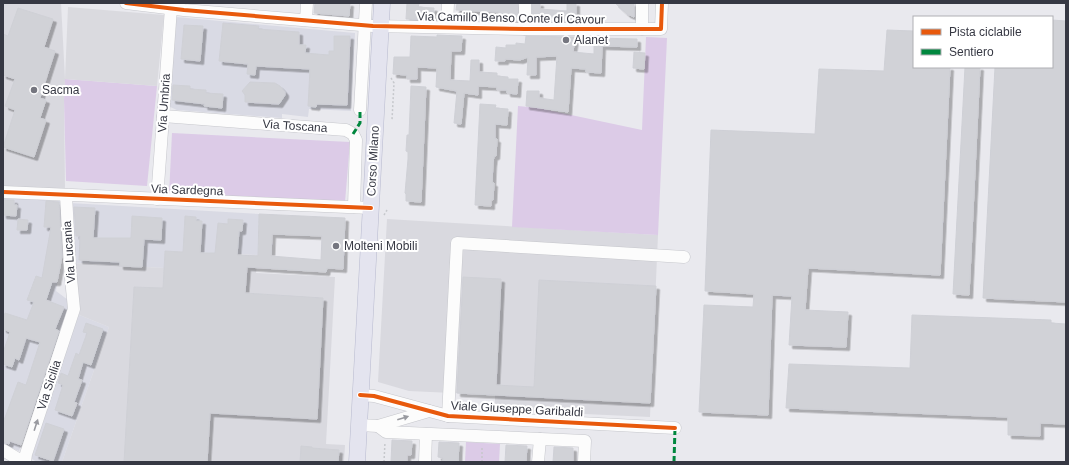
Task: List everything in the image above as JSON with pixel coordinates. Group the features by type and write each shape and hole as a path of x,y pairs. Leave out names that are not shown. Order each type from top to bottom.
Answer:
{"main road":[{"name":"Corso Milano","path":"357,462 370,208 372,26 382,3"}],"street":[{"name":"Via Camillo Benso Conte di Cavour","path":"126,3 171,8 185,6 372,26 525,29 661,29 662,3"},
{"path":"306,20 307,3"},
{"path":"360,110 372,26 366,3"},
{"path":"447,28 448,3"},
{"path":"525,3 525,29"},
{"path":"642,3 642,29"},
{"name":"Via Umbria","path":"157,199 171,8"},
{"name":"Via Toscana","path":"163,116 346,130 353,134 356,140 354,207"},
{"name":"Via Sardegna","path":"3,192 370,208"},
{"name":"Via Lucania","path":"66,195 74,309"},
{"path":"448,416 457,243 684,257"},
{"name":"Via Sicilia","path":"24,462 74,309"},
{"name":"Viale Giuseppe Garibaldi","path":"360,395 374,396 448,416 675,428"},
{"path":"382,429 429,411"},
{"path":"359,425 426,434 585,441 584,462"},
{"path":"425,462 426,434"},
{"path":"538,462 540,439"},
{"path":"3,450 24,462"},
{"path":"3,457 6,462"}],"path":[{"path":"382,429 384,462"},
{"path":"482,462 483,437"}],"shaded area":[{"name":"Sacma","path":"3,3 61,3 65,79 65,190 3,188"},
{"path":"68,7 164,15 157,86 65,79"},
{"path":"176,17 355,33 351,111 309,109 308,117 282,114 282,118 177,110 168,106"},
{"path":"646,37 667,38 658,235 512,227 518,106 538,108 642,130"},
{"path":"65,79 157,86 147,186 66,181 64,100"},
{"path":"172,133 350,142 345,202 169,195"},
{"path":"3,198 61,201 65,238 56,291 68,300 67,319 19,451 3,445"},
{"path":"70,203 259,214 258,255 165,251 164,268 73,263"},
{"path":"387,219 658,235 650,417 495,410 495,395 409,391 378,382"},
{"path":"165,251 258,255 256,273 335,277 326,444 345,445 344,462 62,462 109,327 77,314 73,263 164,268"},
{"path":"77,314 109,327 62,462 37,462 32,459 29,453"},
{"path":"466,442 500,444 499,462 465,462"}],"building":[{"path":"315,3 350,3 349,16 314,13"},
{"path":"407,3 419,4 418,7 434,8 433,20 406,19"},
{"path":"457,3 518,3 518,21 498,21 499,12 456,10"},
{"path":"532,3 540,3 540,9 567,11 567,3 576,3 576,22 532,22"},
{"path":"615,3 634,3 634,17 627,14"},
{"path":"18,8 53,19 44,47 55,51 40,98 46,100 40,118 46,120 34,157 3,147 15,110 5,106 15,79 3,75 3,34 8,36"},
{"path":"1053,20 1066,21 1066,302 983,298 995,68 1053,68"},
{"path":"223,23 259,26 258,29 299,32 299,45 306,45 305,53 329,55 329,51 334,51 334,36 350,36 347,105 317,104 316,107 308,106 310,69 256,66 255,75 247,74 248,64 219,61"},
{"path":"184,25 203,26 200,61 181,59"},
{"path":"887,30 913,31 913,68 950,68 940,275 808,268 805,310 848,312 846,347 789,345 792,296 772,295 768,415 699,412 704,305 753,307 754,294 705,291 711,130 815,134 819,69 884,71"},
{"path":"437,35 462,36 461,51 451,51 450,80 470,81 471,60 479,60 479,72 497,73 497,76 508,77 508,79 518,79 517,94 507,93 507,90 497,90 497,87 478,86 478,95 464,93 461,124 454,123 457,91 436,87 437,68 417,67 417,79 407,79 407,75 393,74 394,57 410,57 411,36 437,37"},
{"path":"526,36 575,37 573,52 594,54 594,38 637,39 637,47 602,46 601,73 586,72 586,69 571,68 568,112 526,106 527,91 539,91 539,98 554,100 557,56 536,57 536,75 527,75 528,57 520,60 505,59 505,61 495,61 496,47 506,48 506,45 516,45 516,43 525,44"},
{"path":"634,52 645,53 644,69 633,68"},
{"path":"965,68 980,68 969,295 953,294"},
{"path":"250,82 275,83 285,92 285,95 279,104 245,102 245,95 242,91"},
{"path":"173,85 190,86 190,89 206,90 206,93 223,94 222,108 204,106 205,104 172,100"},
{"path":"411,86 426,87 421,202 406,201 405,193 408,159 408,152 406,151 407,135 409,135"},
{"path":"480,104 496,105 495,108 508,109 507,125 495,124 495,139 497,139 496,156 494,156 493,163 492,183 494,183 493,200 491,200 491,206 475,205"},
{"path":"3,200 14,200 14,205 17,205 16,216 3,215"},
{"path":"46,201 59,202 62,256 57,282 52,282 46,300 64,307 55,329 59,331 21,445 10,441 9,444 3,442 3,423 18,382 26,385 40,342 26,338 19,360 15,358 12,367 3,364 3,353 10,332 3,329 3,319 5,313 27,320 34,302 27,300 36,276 42,278 51,227 44,227"},
{"path":"74,207 95,208 93,238 131,238 132,216 162,218 161,240 144,239 142,267 120,266 120,262 79,260 80,236 76,236"},
{"path":"259,214 345,218 343,269 327,268 326,272 247,267 245,293 323,298 317,419 210,413 207,462 124,462 134,287 163,288 165,251 183,252 185,216 196,217 196,221 202,221 200,253 215,253 218,223 228,224 228,219 243,220 242,231 239,231 237,255 258,256","holes":["272,234 322,236 321,260 271,256"]},
{"path":"18,219 28,220 27,230 17,230"},
{"path":"463,277 501,279 496,385 534,387 539,280 656,286 650,403 457,393"},
{"path":"912,315 1051,320 1051,323 1066,324 1066,424 1040,423 1040,436 1008,435 1008,417 786,408 789,364 910,368"},
{"path":"86,323 103,329 91,365 83,362 78,379 82,380 74,402 77,403 72,416 55,410 63,385 58,383 61,373 68,376 76,353 79,355 87,333 83,332"},
{"path":"46,423 64,429 53,461 35,455"},
{"path":"392,440 412,441 411,455 407,455 407,462 391,462"},
{"path":"439,442 459,443 458,462 443,462 443,458 438,457"},
{"path":"506,445 527,446 526,461 505,462"},
{"path":"301,446 339,450 338,462 300,462"},
{"path":"554,447 573,448 573,462 553,462"}],"marked path":[{"path":"353,134 360,123 360,110"},
{"path":"674,462 675,428"}],"cycle path":[{"path":"126,3 184,10 373,26 525,29 661,29 662,3"},
{"path":"3,192 371,208"},
{"path":"360,395 374,396 448,416 675,428"}],"place":[{"name":"Alanet","path":"566,40"},
{"name":"Sacma","path":"34,90"},
{"name":"Molteni Mobili","path":"336,246"}]}
